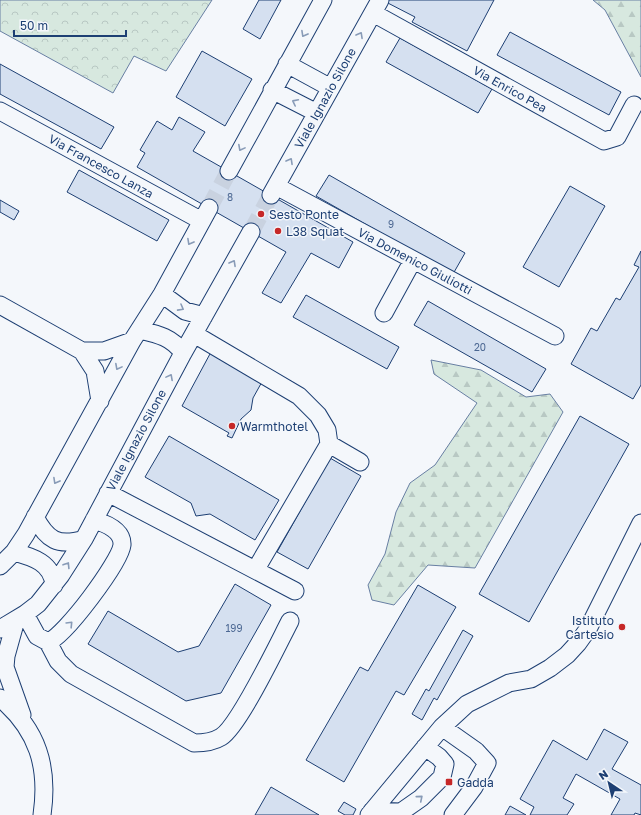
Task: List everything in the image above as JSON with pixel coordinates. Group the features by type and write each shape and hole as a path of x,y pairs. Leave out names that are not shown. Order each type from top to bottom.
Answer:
{"street":[{"path":"229,171 286,64 323,0"},
{"name":"Viale Ignazio Silone","path":"274,191 376,6"},
{"name":"Via Enrico Pea","path":"376,6 604,141 617,137 634,104"},
{"path":"286,64 331,88"},
{"path":"272,90 317,113"},
{"name":"Via Francesco Lanza","path":"0,111 205,214 162,294"},
{"name":"Via Domenico Giuliotti","path":"274,191 413,260 555,336"},
{"name":"Viale Ignazio Silone","path":"0,629 21,617 42,599 54,585 84,538 183,353 251,232"},
{"path":"384,313 413,260"},
{"path":"0,566 14,552 35,517 136,336 162,294 184,310 204,316"},
{"path":"0,304 82,351 95,371 100,401"},
{"path":"194,334 299,396 318,415 327,430 329,444 256,569"},
{"path":"82,351 104,351 136,336 169,339 177,345 183,353"},
{"path":"329,444 360,462"},
{"path":"108,493 256,569 295,591"},
{"path":"35,517 44,532 54,541 68,543 84,538"},
{"path":"48,642 53,640 68,626 83,609 122,545 120,536 112,527 94,520"},
{"path":"370,813 425,747 467,704 509,683 531,679 550,668 574,647 588,629 641,523"},
{"path":"14,552 42,563 50,571 54,585"},
{"path":"42,815 45,783 33,738 17,703 5,667 6,656 21,617 37,636 48,642 58,661 79,679 194,742 206,743 222,737 237,720 290,621"},
{"path":"0,698 27,726"},
{"path":"442,728 476,751 486,763 474,787 453,815"},
{"path":"370,813 401,812 421,798 442,777 445,764 439,757 425,747"}],"green space":[{"path":"0,0 212,0 166,71 134,56 113,93 0,31"},
{"path":"593,0 641,0 641,77 605,10"},
{"path":"431,360 481,370 526,397 550,394 563,412 475,568 428,565 394,605 372,600 368,585 385,554 396,512 410,483 435,465 477,403 434,374"}],"building":[{"path":"259,0 281,0 260,39 243,29"},
{"path":"382,0 494,0 467,51 412,22 415,17"},
{"path":"510,32 621,92 609,115 497,55"},
{"path":"400,38 492,89 478,113 386,62"},
{"path":"202,51 252,79 225,126 176,97"},
{"path":"0,64 114,127 101,149 0,94"},
{"name":"Sesto Ponte","path":"179,117 205,132 193,151 353,242 339,268 311,253 281,303 262,293 286,252 137,167 145,153 140,150 157,121 172,130"},
{"path":"79,170 169,220 157,241 67,192"},
{"path":"329,175 465,253 453,274 316,196"},
{"path":"570,186 605,206 559,287 523,267"},
{"path":"0,200 19,211 14,220 0,212"},
{"path":"641,251 641,385 633,399 571,364 591,328 597,331 616,298 620,300 639,267 634,265"},
{"path":"306,295 399,347 387,369 293,317"},
{"path":"428,301 546,369 532,392 414,325"},
{"path":"211,352 263,380 253,398 251,410 241,419 232,438 227,436 229,433 182,406"},
{"path":"580,416 629,444 529,622 479,594"},
{"path":"169,436 279,500 255,540 210,514 196,516 191,503 145,477"},
{"path":"330,458 361,476 308,569 277,552"},
{"path":"235,584 271,605 221,693 186,701 88,644 108,611 178,652 199,646"},
{"path":"418,585 456,607 404,695 396,691 344,782 306,760 360,667 368,671"},
{"path":"463,630 473,636 437,700 434,698 422,720 412,714 426,689 429,691"},
{"path":"604,729 628,742 612,769 641,785 641,815 635,813 634,815 611,815 620,799 576,774 563,798 574,804 567,815 530,815 534,807 520,799 553,740 587,760"},
{"path":"271,787 319,815 255,815"},
{"path":"344,802 356,809 353,815 345,815 338,811"},
{"path":"510,806 526,815 505,815"}],"tunnel":[{"path":"209,208 229,171"},
{"path":"251,232 271,195"}],"place":[{"name":"Sesto Ponte","path":"261,214"},
{"name":"L38 Squat","path":"278,231"},
{"name":"Warmthotel","path":"232,426"},
{"name":"Istituto Cartesio","path":"622,627"},
{"name":"Gadda","path":"449,782"}]}
